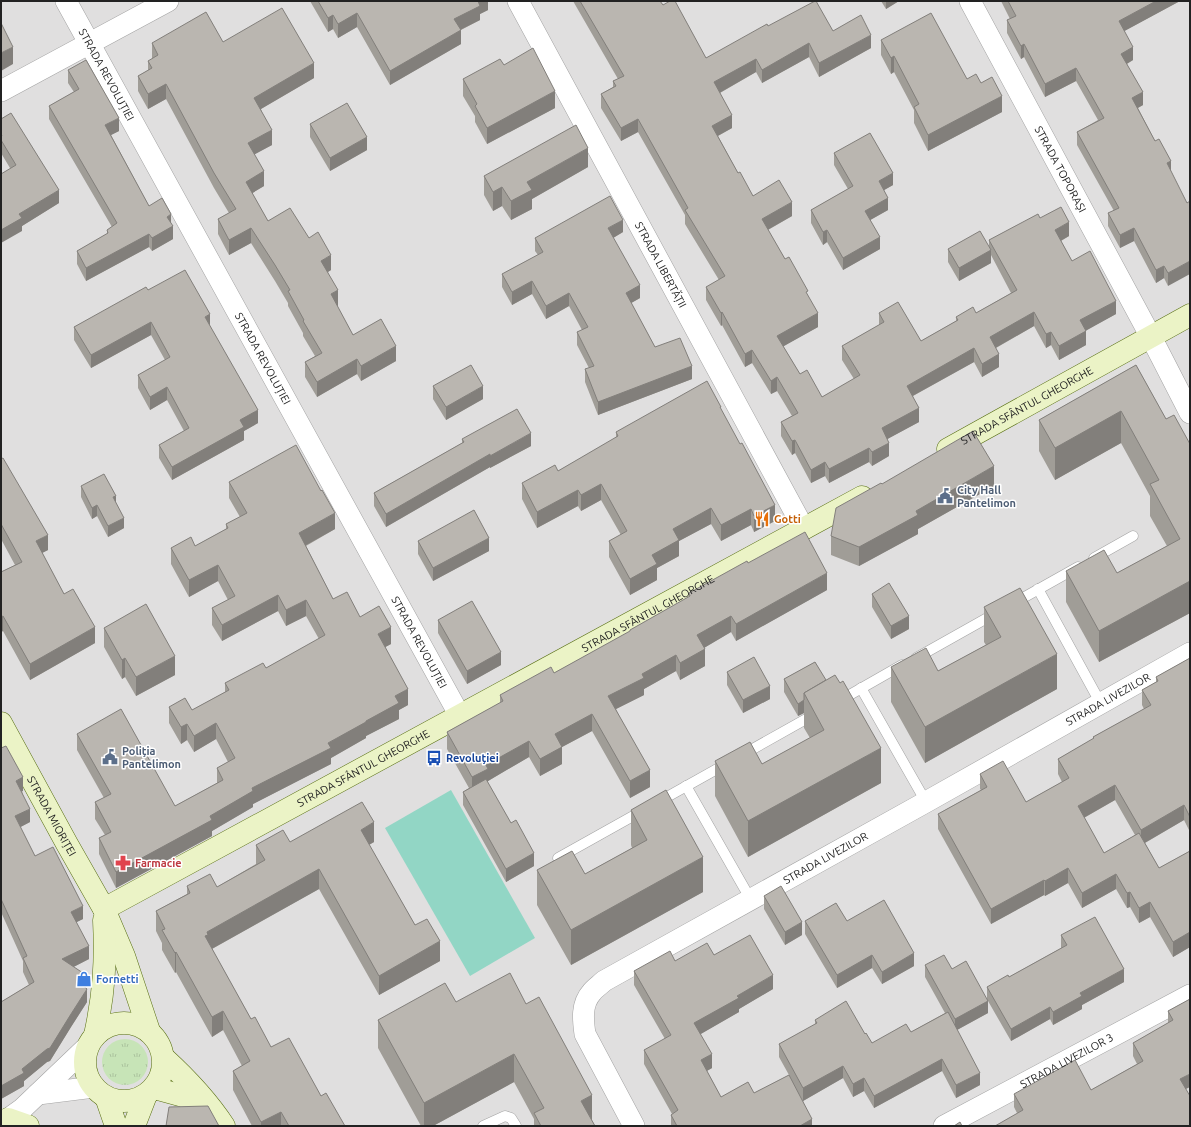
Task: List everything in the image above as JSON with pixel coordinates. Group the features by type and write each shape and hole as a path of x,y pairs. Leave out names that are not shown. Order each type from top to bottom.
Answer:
{"street":[{"name":"STRADA REVOLUȚIEI","path":"66,1 460,716"},
{"path":"1,91 168,1"},
{"name":"STRADA LIBERTĂȚII","path":"518,1 804,529"},
{"name":"STRADA TOPORAȘI","path":"970,1 1151,337 1190,413"},
{"name":"STRADA SFÂNTUL GHEORGHE","path":"933,458 1190,315"},
{"name":"STRADA SFÂNTUL GHEORGHE","path":"104,909 878,488"},
{"name":"STRADA LIVEZILOR","path":"634,1126 586,1034 583,1020 584,1006 592,992 604,981 1190,653"},
{"name":"STRADA MIORIȚEI","path":"1,723 104,909 124,956 149,1030"},
{"name":"STRADA MIORIȚEI","path":"91,1041 101,1008 104,978 104,909"},
{"name":"STRADA LIVEZILOR 3","path":"944,1126 1190,995"},
{"path":"12,1122 22,1109 104,1028 116,1023 128,1022 149,1030 157,1038 162,1048 164,1058 160,1079 150,1092 134,1126"},
{"path":"91,1041 85,1058 85,1068 88,1078 100,1092 116,1126"},
{"path":"164,1058 192,1085 219,1118"},
{"path":"38,1094 100,1092 116,1101 126,1102 137,1100 150,1092 183,1096 219,1118"}],"lane":[{"path":"558,858 1133,536"},
{"path":"1038,589 1101,704"},
{"path":"861,688 926,802"},
{"path":"686,786 751,900"},
{"path":"483,1126 505,1116 511,1118 516,1126"}],"shaded area":[{"path":"1,1 1190,1 1190,1126 1,1126"}],"green space":[{"path":"451,790 535,938 470,976 385,828"},
{"path":"130,1039 134,1040 144,1049 147,1053 147,1071 138,1081 130,1085 120,1085 112,1081 103,1071 102,1057 106,1049 116,1040"}],"building":[{"path":"318,1 478,1 480,6 454,19 461,30 390,71 357,13 338,24 333,15 328,18"},
{"path":"580,1 660,1 663,5 670,1 675,1 706,58 767,24 768,26 815,1 833,31 861,15 871,35 819,63 809,43 762,70 756,59 714,82 732,115 712,126 738,173 740,172 753,196 779,180 792,202 762,219 785,259 789,257 808,291 806,292 818,313 777,336 800,374 807,370 822,397 860,375 842,346 884,322 879,313 898,302 921,341 958,320 956,317 973,307 976,313 1017,290 989,240 1038,214 1040,218 1061,207 1069,222 1055,230 1072,261 1090,251 1116,301 1080,320 1086,331 1059,346 1051,332 1046,334 1034,312 990,337 999,354 982,364 974,348 907,386 919,408 882,428 889,443 872,452 869,448 829,469 825,462 811,470 795,440 792,441 781,422 798,413 777,377 771,381 752,350 745,354 722,312 721,313 706,287 725,276 685,210 688,208 638,119 621,128 601,94 616,86 613,81 624,76"},
{"path":"1008,1 1156,1 1119,21 1133,47 1121,54 1143,92 1132,98 1155,141 1159,139 1171,161 1167,163 1187,203 1190,201 1190,261 1168,273 1164,266 1156,270 1134,228 1120,235 1108,213 1119,208 1077,132 1104,118 1076,68 1045,84 1024,44 1021,46 1007,20 1016,16"},
{"path":"282,8 314,63 254,98 272,130 248,143 264,171 246,182 268,221 290,208 309,238 318,232 331,255 321,261 338,290 331,294 353,335 381,319 396,346 361,366 357,359 317,382 305,362 322,353 303,321 304,320 288,291 290,290 251,228 229,240 218,219 236,209 214,173 166,84 148,94 138,76 152,68 148,61 158,55 152,43 206,12 223,42"},
{"path":"931,13 967,79 976,74 981,83 992,77 1002,96 928,135 914,107 919,104 894,56 891,58 881,40"},
{"path":"1,23 13,47 1,53"},
{"path":"533,48 555,91 487,128 475,106 477,104 463,79 500,59 504,65"},
{"path":"86,60 119,118 105,125 149,206 162,198 171,214 167,217 173,226 152,238 149,234 86,268 77,251 108,233 107,230 117,223 49,106 79,89 68,70"},
{"path":"347,103 367,137 330,158 310,124"},
{"path":"11,113 59,190 19,214 22,218 1,230 1,174 16,165 1,140 1,119"},
{"path":"576,125 588,148 527,182 532,190 511,201 502,187 493,192 484,176"},
{"path":"870,133 893,173 879,181 888,198 865,211 880,237 843,258 827,230 823,232 811,210 853,186 834,153"},
{"path":"610,196 623,220 608,228 640,285 626,293 655,347 680,338 692,366 598,402 585,369 594,366 577,332 588,327 569,293 546,306 532,281 512,292 502,274 543,252 535,238"},
{"path":"980,231 991,250 959,268 948,249"},
{"path":"185,270 210,314 205,317 258,410 240,420 244,427 172,467 159,445 189,428 167,387 150,397 138,375 170,357 151,322 91,355 74,327 146,287 148,290"},
{"path":"471,365 483,386 446,407 433,386"},
{"path":"1136,365 1166,419 1174,415 1190,444 1190,581 1099,631 1066,571 1104,550 1117,573 1180,539 1150,484 1159,480 1121,411 1055,448 1039,420"},
{"path":"707,381 740,444 742,443 775,505 754,516 751,509 721,525 711,508 673,529 679,540 652,555 657,564 630,579 609,541 627,531 601,484 581,495 578,490 537,512 522,483 555,465 558,471 618,436 616,432"},
{"path":"517,409 531,433 490,456 490,454 386,514 374,493 464,442 462,439"},
{"path":"973,431 994,466 916,511 918,515 859,547 831,536 836,508 881,483 882,484"},
{"path":"296,445 335,513 299,533 333,599 347,592 360,617 379,606 391,627 378,634 408,689 395,696 399,703 328,743 331,748 252,788 253,791 210,816 212,820 116,872 99,838 111,832 95,802 111,794 77,734 121,709 175,806 223,780 217,768 235,758 216,723 194,736 187,724 181,727 169,707 185,698 192,710 229,690 225,683 263,663 266,668 325,635 306,600 286,610 278,595 222,625 212,608 235,596 218,565 189,580 171,548 191,537 195,546 228,528 226,524 247,513 229,482"},
{"path":"3,458 48,535 36,541 64,594 73,589 95,627 30,664 3,616 1,617 1,572 22,562 1,524 1,459"},
{"path":"104,474 116,496 113,497 124,518 108,526 97,505 92,508 81,486"},
{"path":"474,510 489,538 433,568 418,541"},
{"path":"805,532 827,573 736,624 731,616 697,635 705,649 680,663 676,655 642,674 644,678 608,696 650,770 630,781 592,714 555,734 562,747 540,759 529,741 486,765 488,769 472,777 447,732 503,701 500,695 551,667 554,673 690,596 689,593 747,561 748,563"},
{"path":"889,583 909,616 891,626 872,594"},
{"path":"1020,588 1057,654 925,727 891,667 926,648 938,671 1001,637 984,607"},
{"path":"472,601 501,652 467,671 438,620"},
{"path":"146,604 175,656 136,677 125,658 122,660 104,628"},
{"path":"754,657 770,686 743,700 727,672"},
{"path":"1190,658 1190,817 1184,805 1141,830 1115,785 1078,806 1104,853 1139,833 1159,868 1190,851 1190,932 1173,942 1150,902 1139,908 1130,892 1127,893 1116,874 1082,893 1068,868 991,909 938,814 987,787 980,774 1003,761 1026,802 1069,778 1058,759 1094,738 1093,737 1151,705 1142,690 1158,681 1156,677"},
{"path":"815,662 826,680 804,693 804,700 798,704 784,679"},
{"path":"835,675 840,683 843,681 881,748 748,821 715,761 750,742 762,764 824,730 804,693"},
{"path":"6,746 23,777 16,781 30,809 15,816 35,856 53,847 83,906 71,912 89,946 62,959 83,973 80,983 87,989 50,1048 22,1069 24,1073 1,1086 1,1002 34,982 23,958 27,956 1,899 1,748"},
{"path":"486,779 511,823 516,820 534,853 506,869 463,792"},
{"path":"666,790 703,857 571,930 537,870 572,851 585,874 647,840 631,810"},
{"path":"362,802 374,822 361,830 415,925 427,919 440,941 379,976 319,869 207,932 208,935 205,936 251,1019 255,1017 271,1047 289,1038 321,1096 326,1093 345,1126 289,1126 281,1112 261,1122 233,1071 250,1061 223,1011 212,1017 162,930 165,929 156,911 190,893 187,886 210,874 217,887 265,860 256,845 283,830 290,842"},
{"path":"781,886 802,922 785,932 764,896"},
{"path":"884,900 914,953 882,972 872,955 837,975 805,921 836,903 847,921"},
{"path":"1095,917 1124,969 1080,993 1082,996 1053,1012 1050,1007 1011,1029 987,987 1008,975 1009,977 1067,945 1061,935"},
{"path":"750,935 773,975 737,996 739,998 694,1023 712,1054 701,1060 721,1097 748,1082 754,1093 789,1075 812,1119 800,1126 677,1126 671,1115 678,1110 644,1050 671,1035 634,971 670,951 675,961 707,943 714,955"},
{"path":"944,955 952,969 966,961 988,1001 955,1019 925,965"},
{"path":"510,973 526,1004 539,997 592,1095 581,1101 595,1126 541,1126 534,1113 544,1108 514,1054 424,1103 378,1020 445,983 456,1002"},
{"path":"1190,999 1190,1074 1180,1079 1190,1096 1190,1126 995,1126 1023,1110 1014,1094 1075,1060 1091,1090 1143,1061 1133,1043 1173,1020 1168,1011"},
{"path":"846,1001 865,1034 866,1033 872,1043 906,1024 911,1032 948,1012 980,1073 956,1085 942,1059 874,1096 864,1078 853,1084 843,1066 803,1088 779,1044 817,1023 815,1020"},
{"path":"208,1106 219,1126 166,1126 169,1107"},
{"path":"960,1122 962,1126 954,1126"}],"place":[{"name":"City Hall Pantelimon","path":"945,496"},
{"name":"Gotti","path":"762,519"},
{"name":"Poliția Pantelimon","path":"110,757"},
{"name":"Revoluției","path":"434,758"},
{"name":"Farmacie","path":"123,863"},
{"name":"Fornetti","path":"84,979"}]}
